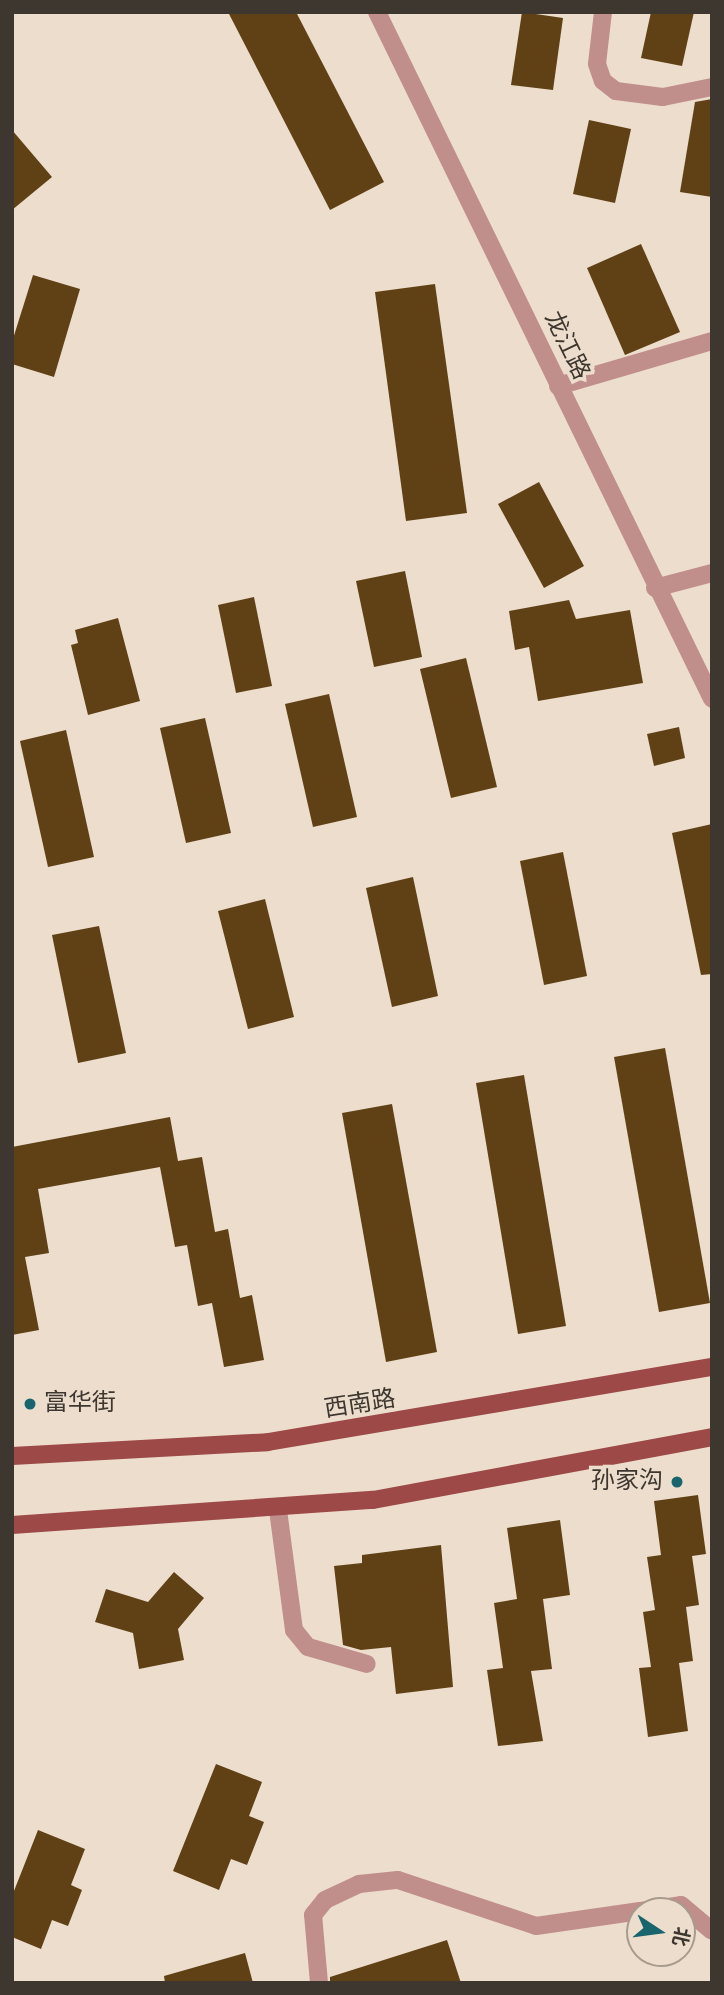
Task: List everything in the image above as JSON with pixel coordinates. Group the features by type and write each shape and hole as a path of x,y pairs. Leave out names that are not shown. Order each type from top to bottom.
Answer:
{"main road":[{"name":"西南路","path":"12,1456 268,1442 712,1367"},
{"path":"12,1525 278,1510 373,1500 712,1437"}],"street":[{"name":"龙江路","path":"377,12 655,587 712,699"},
{"path":"603,12 597,64 603,81 616,91 663,97 712,88"},
{"path":"558,386 712,341"},
{"path":"655,587 712,573"},
{"path":"278,1510 294,1630 308,1647 367,1664"},
{"path":"319,1983 313,1915 325,1900 359,1884 398,1880 536,1926 626,1913"},
{"path":"696,1918 712,1931"}],"building":[{"path":"228,12 296,12 384,182 330,210"},
{"path":"522,12 563,18 553,90 511,85"},
{"path":"651,12 694,12 682,66 641,58"},
{"path":"712,99 712,197 680,192 695,102"},
{"path":"589,120 631,129 615,203 573,194"},
{"path":"12,130 52,177 12,210"},
{"path":"641,244 680,332 625,355 587,268"},
{"path":"33,275 80,289 54,377 12,364 12,342"},
{"path":"435,284 467,513 406,521 375,292"},
{"path":"539,482 584,566 544,588 498,504"},
{"path":"405,571 422,657 374,667 356,581"},
{"path":"254,597 272,686 236,693 218,605"},
{"path":"569,600 576,619 630,610 643,683 538,701 529,647 515,650 509,611"},
{"path":"118,618 140,701 88,715 71,645 78,643 75,630"},
{"path":"466,658 497,787 451,798 420,669"},
{"path":"329,694 357,817 313,827 285,704"},
{"path":"205,718 231,833 186,843 160,728"},
{"path":"679,727 685,758 654,766 647,734"},
{"path":"66,730 94,857 48,867 20,741"},
{"path":"712,824 712,974 701,975 672,833"},
{"path":"563,852 587,976 544,985 520,861"},
{"path":"413,877 438,996 392,1007 366,888"},
{"path":"265,899 294,1017 248,1029 218,911"},
{"path":"99,926 126,1053 78,1063 52,935"},
{"path":"665,1048 710,1303 659,1312 614,1057"},
{"path":"524,1075 566,1326 518,1334 476,1083"},
{"path":"392,1104 437,1352 386,1362 342,1113"},
{"path":"170,1117 178,1161 202,1157 215,1232 228,1229 240,1298 252,1295 264,1360 224,1367 212,1303 198,1306 187,1245 175,1247 160,1167 38,1189 49,1253 25,1257 39,1330 12,1335 12,1147"},
{"path":"698,1495 706,1554 692,1556 699,1605 686,1607 693,1661 679,1663 688,1731 648,1737 639,1668 651,1667 643,1612 655,1610 647,1557 661,1555 654,1501"},
{"path":"560,1520 570,1595 543,1599 552,1669 531,1671 543,1741 498,1746 487,1670 503,1668 494,1603 517,1599 507,1528"},
{"path":"441,1545 453,1687 396,1694 391,1647 361,1650 343,1645 334,1566 362,1563 362,1555"},
{"path":"174,1572 204,1598 178,1629 184,1660 139,1669 133,1633 95,1622 106,1589 148,1602"},
{"path":"216,1764 262,1782 249,1816 264,1822 247,1865 231,1859 219,1890 173,1871"},
{"path":"38,1830 85,1849 71,1885 82,1890 68,1926 52,1920 41,1949 12,1937 12,1896"},
{"path":"447,1940 461,1983 330,1983 330,1977"},
{"path":"245,1953 253,1983 165,1983 164,1976"}],"place":[{"name":"富华街","path":"30,1404"},
{"name":"孙家沟","path":"677,1482"}]}
